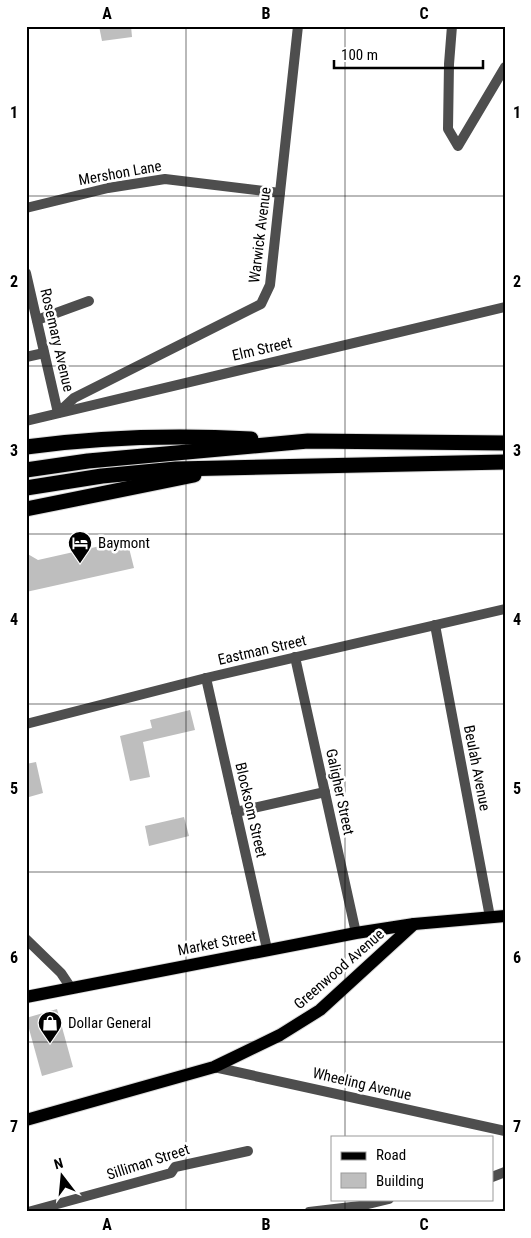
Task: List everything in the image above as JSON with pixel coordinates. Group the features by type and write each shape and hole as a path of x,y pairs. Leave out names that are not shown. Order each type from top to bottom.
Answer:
{"highway":[{"path":"26,447 82,440 218,437 308,442 505,443"},
{"path":"26,470 88,460 308,442"},
{"path":"26,488 102,476 167,470 318,464 505,462"},
{"path":"26,509 222,469"}],"main road":[{"path":"414,924 505,916"},
{"name":"Market Street","path":"26,997 267,949 414,924"},
{"name":"Greenwood Avenue","path":"26,1120 214,1067 304,1022 414,924"}],"street":[{"name":"Warwick Avenue","path":"58,413 74,398 262,304 270,285 298,26"},
{"path":"452,26 449,64 448,129 458,146 505,68"},
{"name":"Mershon Lane","path":"26,208 108,188 165,178 280,194"},
{"name":"Rosemary Avenue","path":"26,274 58,413"},
{"path":"37,320 89,301"},
{"name":"Elm Street","path":"26,421 505,307"},
{"path":"26,357 44,353"},
{"name":"Eastman Street","path":"26,724 206,678 505,609"},
{"name":"Beulah Avenue","path":"435,625 490,917"},
{"name":"Galigher Street","path":"295,658 356,934"},
{"name":"Blocksom Street","path":"206,678 267,949"},
{"path":"236,812 325,792"},
{"path":"26,939 61,973 71,988"},
{"name":"Wheeling Avenue","path":"214,1067 505,1131"},
{"name":"Silliman Street","path":"28,1212 172,1173 175,1167 248,1151"},
{"path":"309,1212 360,1206 386,1200"}],"building":[{"path":"99,26 131,26 132,37 102,41"},
{"name":"Baymont","path":"127,540 134,568 26,592 26,553 38,560"},
{"path":"190,710 195,730 143,742 150,777 130,781 120,736 152,728 150,720"},
{"path":"36,762 43,793 29,797 26,764"},
{"path":"184,817 189,836 149,846 145,826"},
{"name":"Dollar General","path":"57,1009 73,1067 42,1076 26,1018"}],"place":[{"name":"Baymont","path":"80,564"},
{"name":"Dollar General","path":"50,1044"}]}
